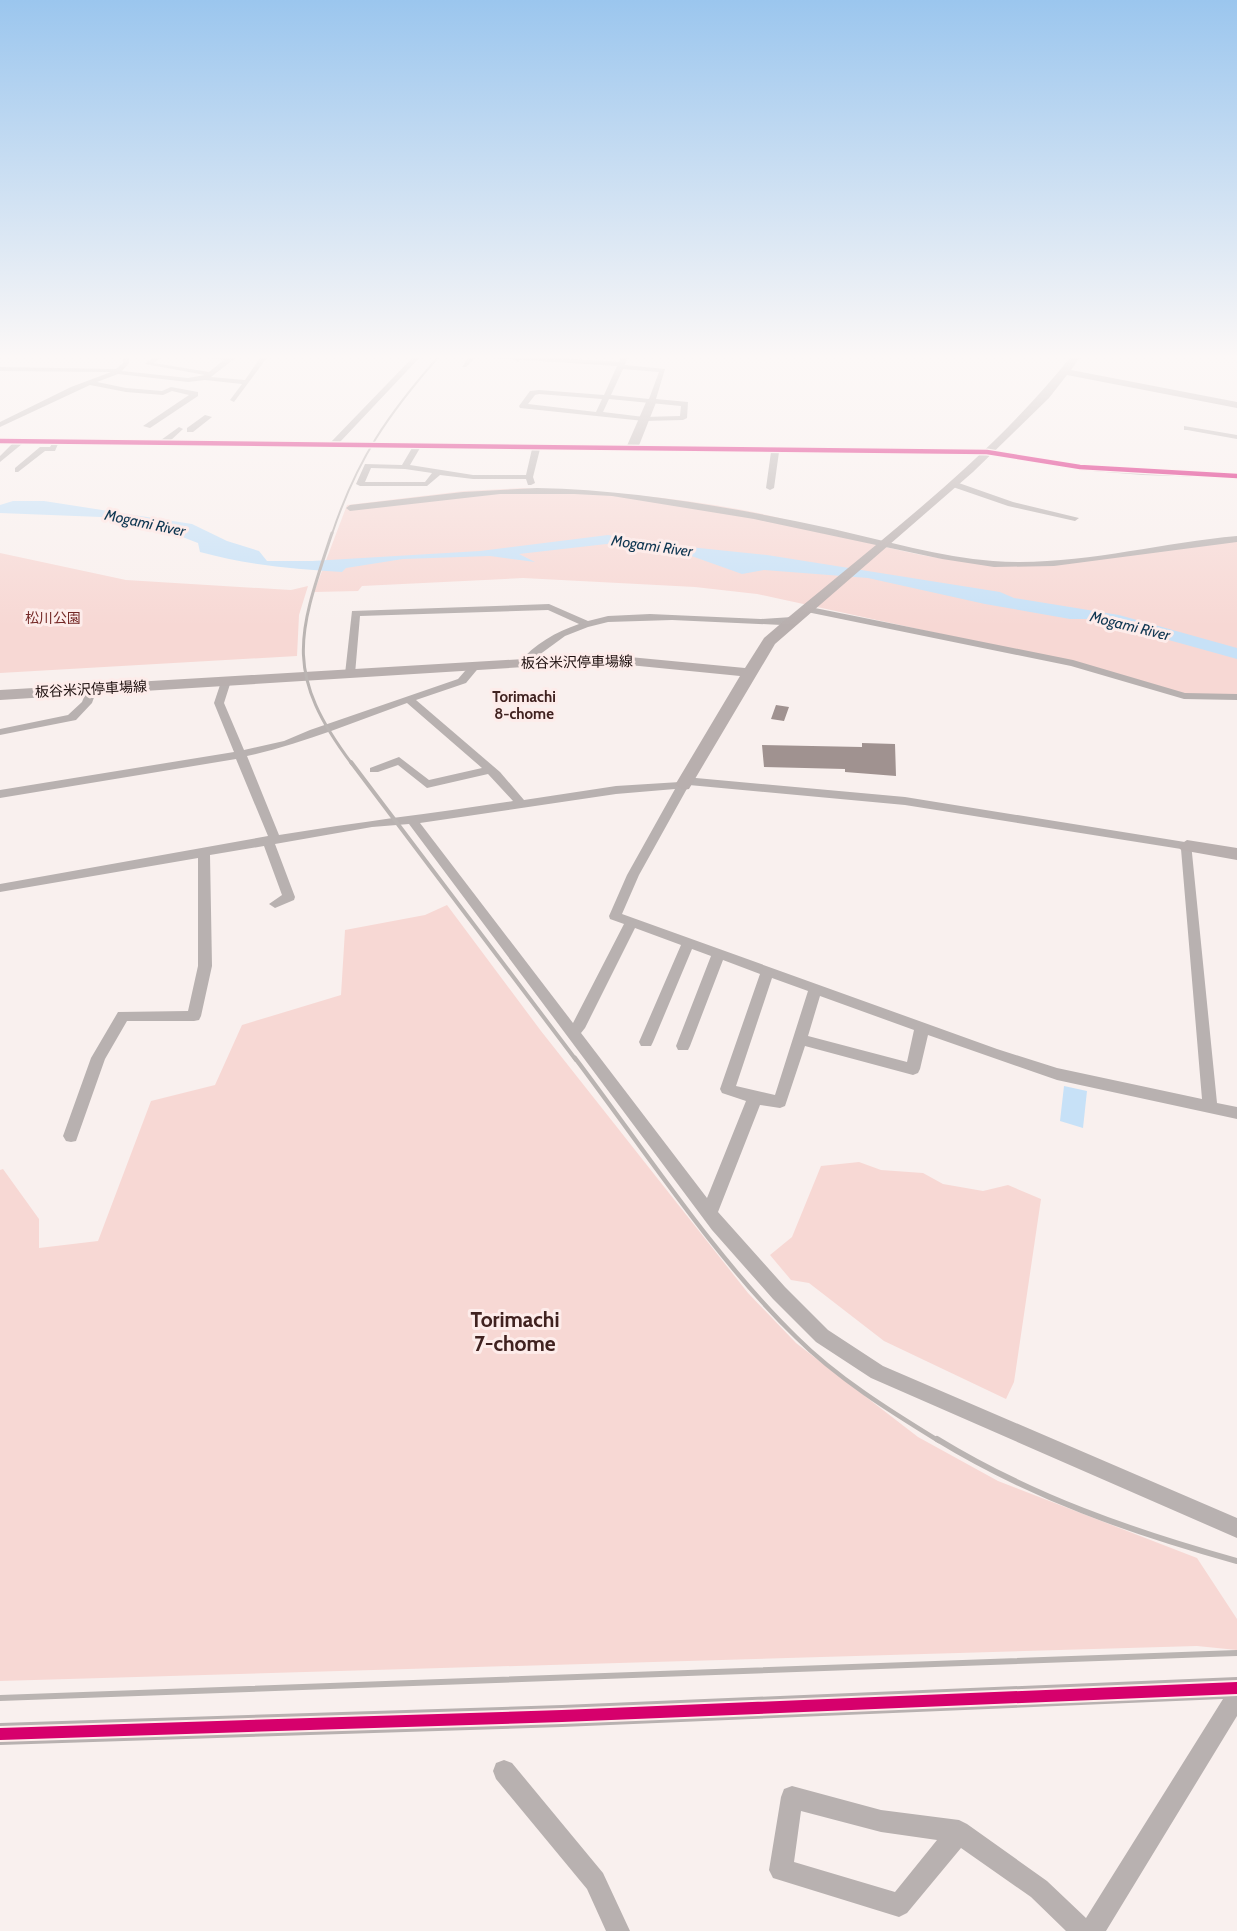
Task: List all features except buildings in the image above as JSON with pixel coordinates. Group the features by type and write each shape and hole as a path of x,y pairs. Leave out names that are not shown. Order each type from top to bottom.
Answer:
{"main road":[{"path":"684,783 769,641 953,484 994,445"},
{"name":"板谷米沢停車場線","path":"0,695 476,665 619,660 750,674"},
{"path":"1187,846 1237,854"}],"street":[{"path":"0,460 17,445"},
{"path":"18,470 43,449 52,449 56,445"},
{"path":"405,467 418,445"},
{"path":"425,445 987,452 1018,459 1107,471 1237,476"},
{"path":"537,447 529,477 532,480 530,486 540,489"},
{"path":"770,488 775,449"},
{"path":"11,452 38,453"},
{"path":"438,472 427,484 360,484 368,466 405,467 473,477 529,477"},
{"path":"953,484 1011,504 1075,518"},
{"path":"350,508 464,492 540,489 650,498 953,558 1016,564 1237,539"},
{"path":"350,674 354,613 549,607 588,624"},
{"path":"807,607 1073,663 1184,696 1237,697"},
{"path":"524,663 536,648 588,624 608,619 675,618 782,622 792,620"},
{"path":"0,794 238,755 287,744 314,732 462,681 476,665"},
{"path":"226,681 219,703 272,840 289,897 275,904"},
{"path":"0,732 72,718 87,703 92,689"},
{"path":"410,700 427,719 508,786 520,803"},
{"path":"374,770 399,760 427,784 489,770"},
{"path":"684,783 633,874 615,916 768,970 815,990 1057,1074 1237,1113"},
{"path":"0,888 372,823 412,820 520,803 684,783 905,801 1187,846 1210,1108"},
{"path":"412,820 709,1213 779,1293 822,1336 877,1372 1237,1528"},
{"path":"71,1136 98,1058 123,1016 194,1016 205,966 204,852"},
{"path":"578,1028 632,922"},
{"path":"646,1042 688,943"},
{"path":"683,1046 719,953"},
{"path":"768,970 727,1089 755,1098 780,1102 815,990"},
{"path":"800,1039 913,1069 922,1028"},
{"path":"709,1213 755,1098"},
{"path":"0,1734 550,1717 1237,1688"},
{"path":"1092,1931 1237,1696"},
{"path":"504,1771 596,1881 618,1931"},
{"path":"959,1832 899,1905 781,1870 792,1797 881,1821 959,1832 1039,1889 1083,1931"}],"green space":[{"path":"523,488 615,494 707,504 767,515 905,552 988,563 1095,558 1237,540 1237,695 1185,694 1074,663 757,594 695,587 523,578 362,586 358,591 314,592 347,505 464,491"},
{"name":"松川公園","path":"0,553 126,580 291,590 308,586 299,615 297,656 0,673"},
{"path":"447,905 541,1031 748,1293 796,1343 918,1437 998,1481 1197,1558 1237,1619 1237,1650 1197,1646 0,1681 0,1170 3,1169 39,1219 39,1248 98,1241 151,1101 215,1085 242,1025 341,995 345,930 425,915"},
{"path":"859,1162 881,1170 923,1173 943,1184 983,1191 1008,1185 1041,1199 1014,1382 1006,1399 884,1341 809,1283 791,1280 770,1255 792,1237 821,1166"}],"water":[{"name":"Mogami River","path":"13,501 44,501 192,524 227,541 259,551 267,561 312,561 480,551 608,535 670,545 767,555 1000,592 1014,598 1119,615 1237,648 1237,659 1093,619 1070,619 985,604 868,578 764,570 742,574 669,548 621,540 615,543 519,554 535,562 490,556 403,559 346,568 342,572 271,566 235,560 200,552 198,543 172,533 101,517 0,513 0,505"},
{"path":"1064,1086 1087,1091 1083,1128 1060,1121"}],"railway":[{"path":"332,534 352,483 372,445"},
{"path":"332,533 311,599 303,652 306,677 315,703 330,732 352,764"},
{"path":"351,762 576,1060"},
{"path":"575,1058 708,1238 766,1306 812,1352 846,1380 939,1441"},
{"path":"937,1439 1008,1478 1082,1511 1159,1538 1237,1561"},
{"path":"0,1698 1237,1653"}],"cycle path":[{"path":"369,445 987,452 1080,467 1143,473 1237,476"},
{"path":"0,1734 562,1716 1237,1688"}],"district":[{"name":"Torimachi 8-chome","path":"524,706"},
{"name":"Torimachi 7-chome","path":"515,1332"}]}
